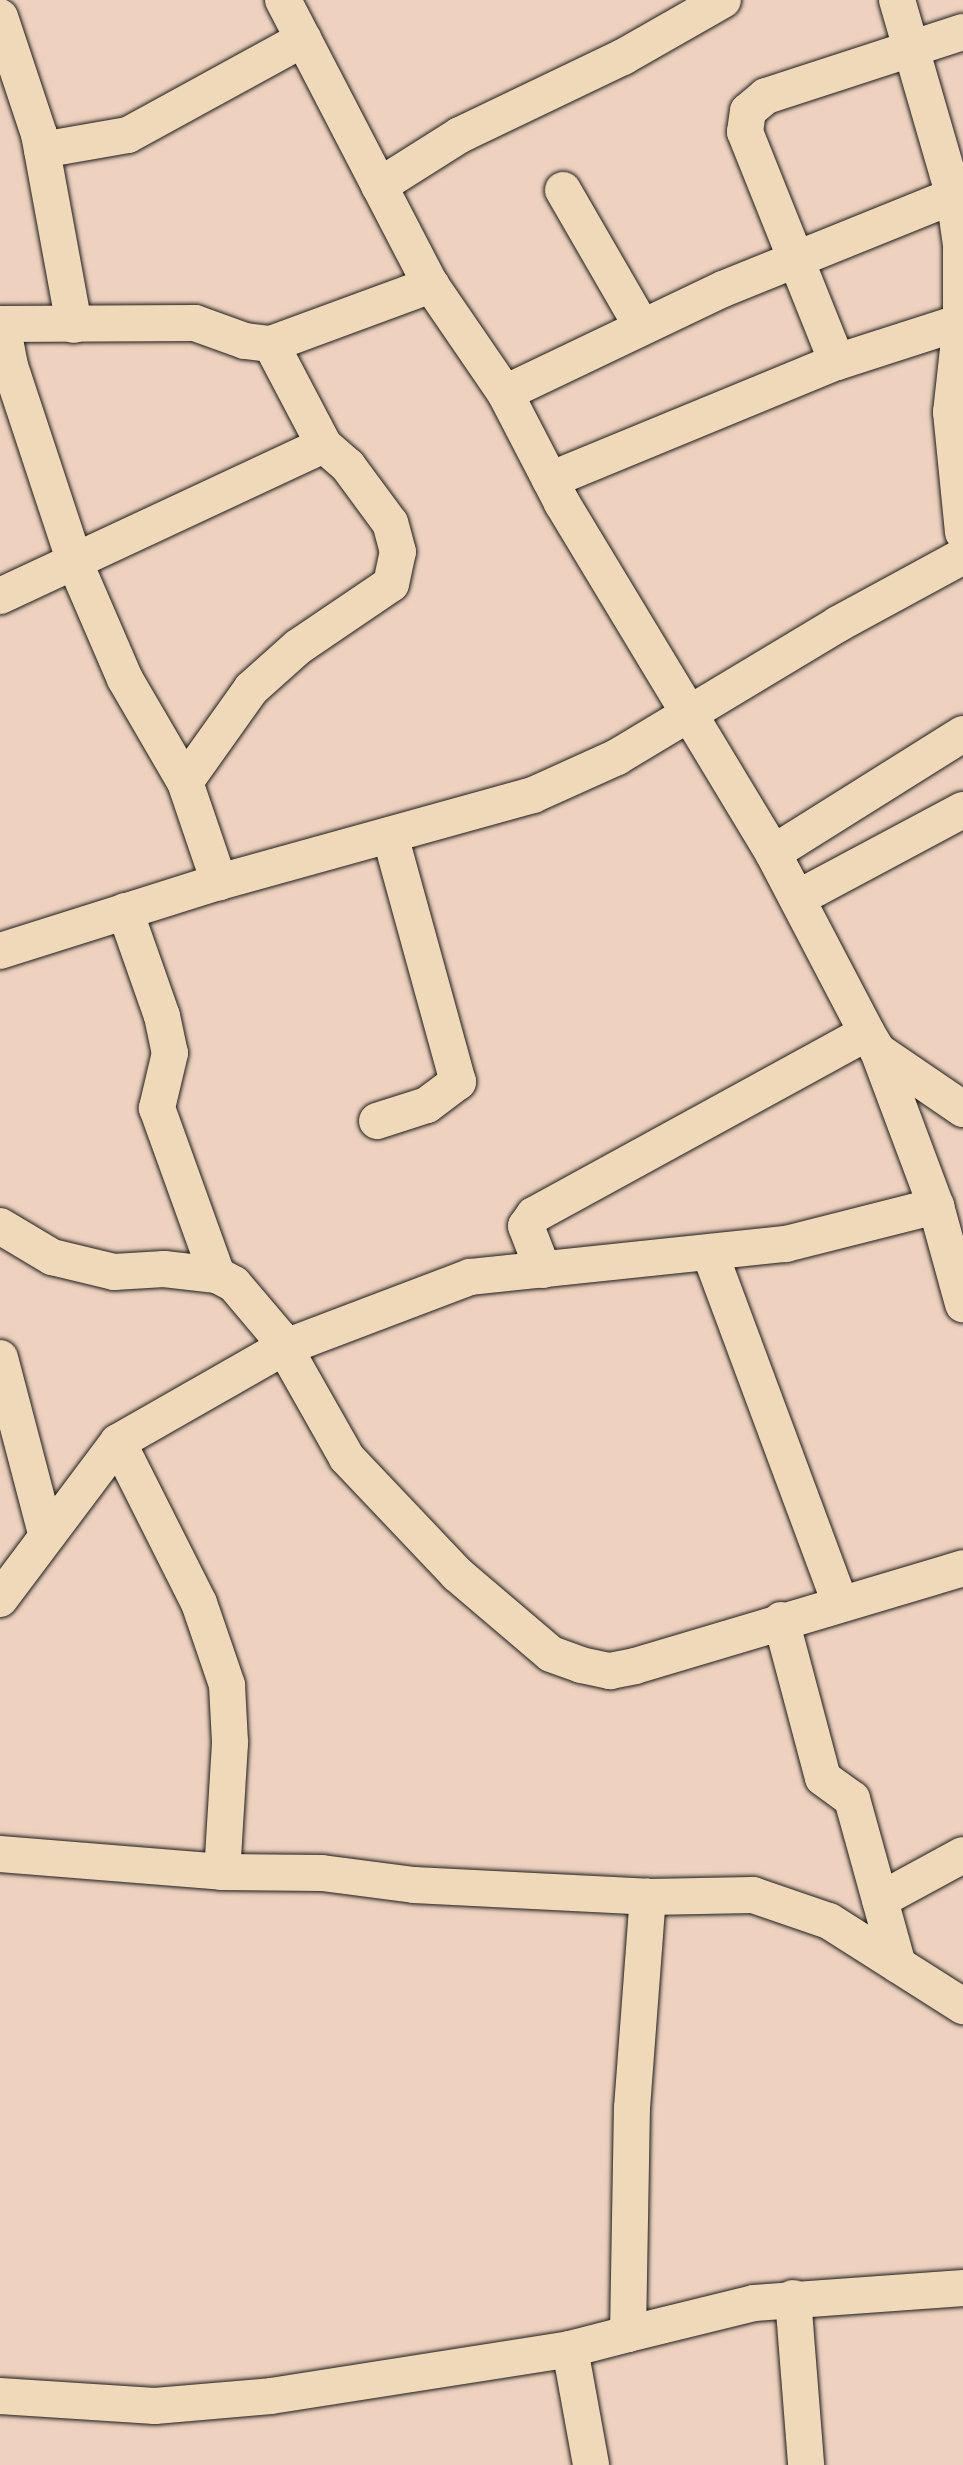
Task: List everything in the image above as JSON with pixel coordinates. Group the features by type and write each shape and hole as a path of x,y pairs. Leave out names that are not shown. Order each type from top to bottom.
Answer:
{"street":[{"path":"283,0 431,285 505,393 550,480 798,898 873,1042 936,1206 961,1288"},
{"path":"379,186 460,135 623,57 723,0"},
{"path":"897,0 916,51 959,194 961,322 951,412 963,532"},
{"path":"0,17 42,150 74,325"},
{"path":"837,362 745,132 748,111 766,96 916,51 963,32"},
{"path":"42,150 128,135 303,39"},
{"path":"563,190 642,327"},
{"path":"505,393 642,327 959,194"},
{"path":"219,882 185,782 125,679 75,563 5,369 1,324 195,323 245,341 271,344 431,285"},
{"path":"550,480 837,362 961,322"},
{"path":"185,782 251,689 298,647 391,584 398,552 390,523 348,466 324,445 271,344"},
{"path":"0,596 324,445"},
{"path":"0,951 219,882 533,795 617,757 963,556"},
{"path":"773,853 963,734"},
{"path":"798,898 963,810"},
{"path":"377,1121 427,1105 458,1082 390,835"},
{"path":"125,911 162,1016 170,1053 157,1108 217,1275 257,1308 347,1458 457,1574 551,1654 610,1671 963,1568"},
{"path":"873,1042 963,1109"},
{"path":"543,1270 526,1226 534,1215 873,1042"},
{"path":"0,1599 46,1533 118,1442 283,1348 470,1277 711,1256 786,1244 936,1206"},
{"path":"0,1226 52,1257 114,1272 164,1269 217,1275"},
{"path":"711,1256 840,1602"},
{"path":"0,1358 46,1533"},
{"path":"118,1442 199,1603 227,1685 230,1743 222,1872"},
{"path":"781,1620 823,1778 852,1799 898,1965"},
{"path":"0,1854 222,1872 322,1873 414,1885 648,1897 753,1895 829,1921 898,1965 956,1993"},
{"path":"880,1900 963,1855"},
{"path":"628,2334 632,2108 648,1897"},
{"path":"0,2396 155,2406 271,2396 570,2349 793,2298 963,2288"},
{"path":"793,2298 806,2465"},
{"path":"570,2349 591,2465"}]}
